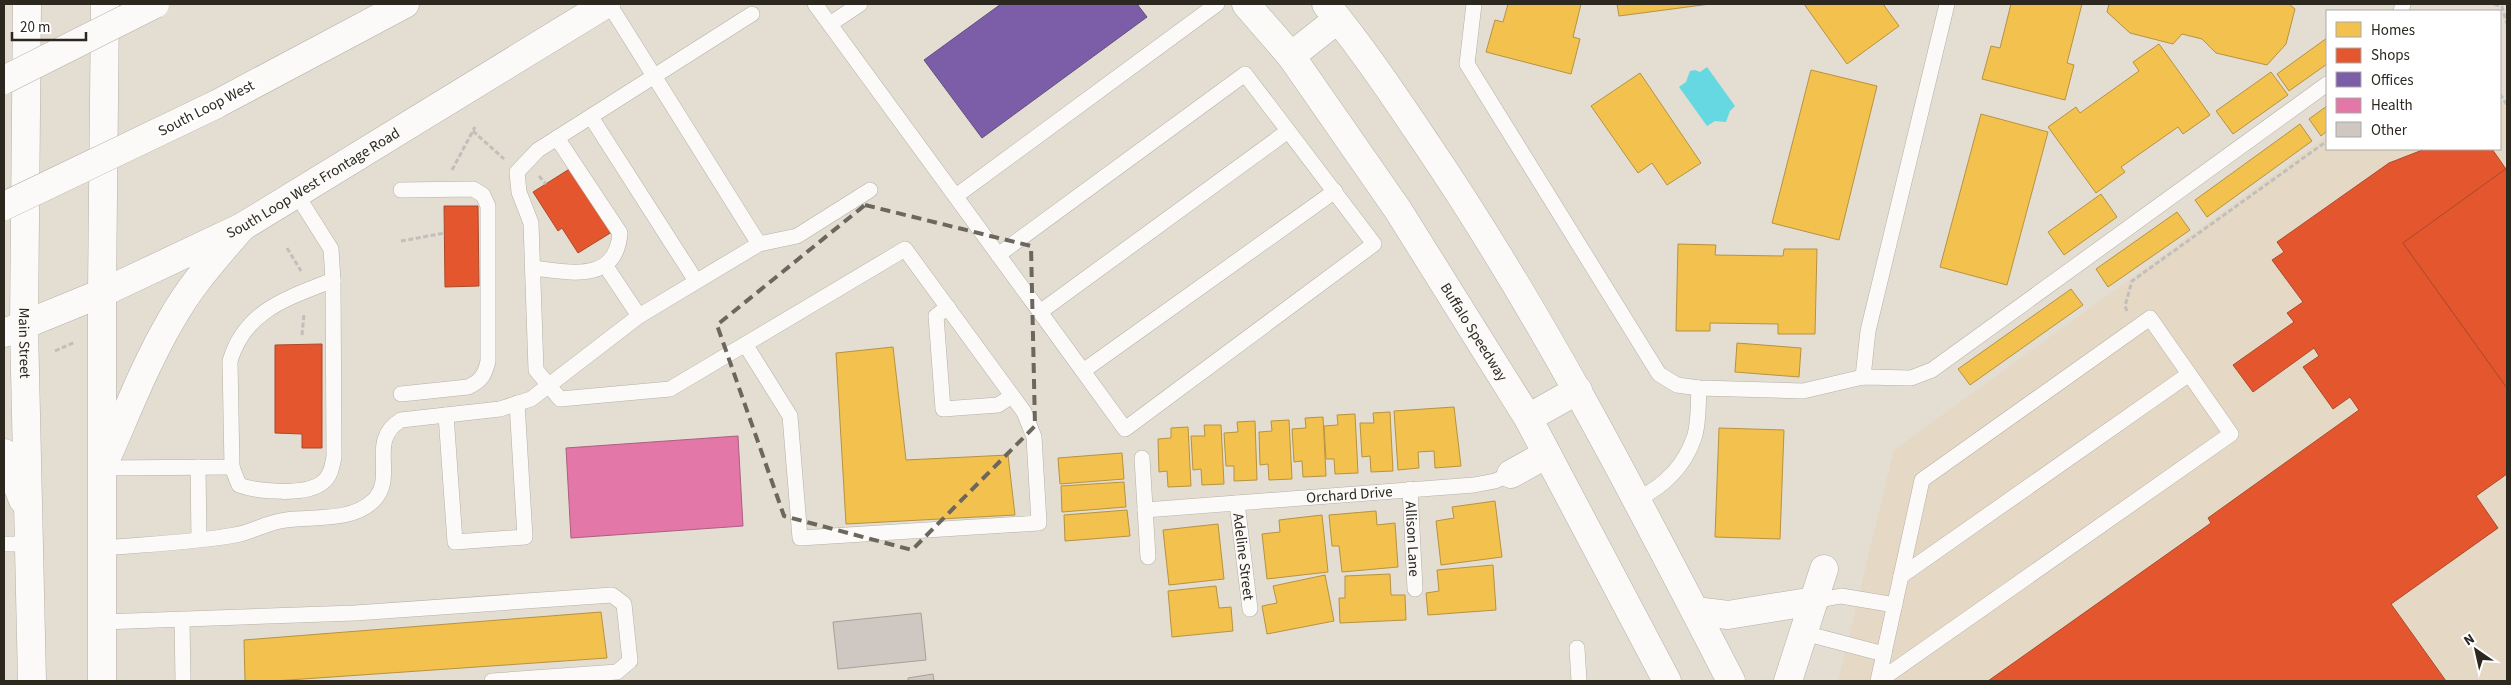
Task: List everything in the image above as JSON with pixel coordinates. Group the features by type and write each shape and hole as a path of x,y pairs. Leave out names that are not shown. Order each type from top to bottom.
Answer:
{"main road":[{"name":"Main Street","path":"28,4 14,329 29,516 17,544 32,681"},
{"path":"102,681 102,293 105,4"},
{"path":"4,80 155,4"},
{"name":"South Loop West","path":"4,206 215,105 405,4"},
{"name":"South Loop West Frontage Road","path":"14,329 102,293 242,227 608,4"},
{"name":"Buffalo Speedway","path":"1246,4 1291,56 1398,210 1528,418 1667,681"},
{"path":"1291,56 1332,11 1380,76 1471,210 1578,390 1638,499 1731,681"},
{"path":"102,468 170,320 204,271 242,227"},
{"path":"1528,418 1578,390"},
{"path":"4,453 29,516"},
{"name":"Orchard Drive","path":"1511,474 1547,454"},
{"path":"1788,681 1824,569"},
{"path":"1695,611 1728,615 1814,601"}],"lane":[{"path":"608,4 759,244"},
{"path":"815,4 956,196 998,255 1125,429 1374,244 1335,190 1245,74 998,255"},
{"path":"830,24 860,4"},
{"path":"956,196 1217,4"},
{"path":"1474,4 1467,64 1659,374 1677,385 1699,388 1803,391 1863,377 1911,378 1932,370 2326,85"},
{"path":"1863,377 1868,332 1947,4"},
{"path":"746,344 790,416 800,538 1039,523 1034,437 1024,412 905,249 670,389 560,399 547,386 536,370 531,223 520,192 517,172 527,160 557,138 752,14"},
{"path":"591,116 696,282"},
{"path":"1040,312 1288,131"},
{"path":"533,268 581,273 599,269 610,262 619,246 620,233 557,138"},
{"path":"401,190 473,189 483,196 488,206 488,361 486,373 478,382 468,387 401,394"},
{"path":"102,548 236,535 283,520 347,514 364,508 375,499 383,480 383,442 390,427 401,420 500,409 531,399 639,316 759,244 797,236 870,190"},
{"path":"1083,371 1335,190"},
{"path":"296,195 332,249 333,280 334,457 330,472 324,482 313,489 252,490 239,485 232,467 230,361 234,348 260,313 278,302 333,280"},
{"path":"605,265 639,316"},
{"path":"948,308 936,316 944,409 998,405 1012,396"},
{"path":"2150,318 2231,434 1879,681 1922,480 2150,318"},
{"path":"1901,576 2189,374"},
{"path":"1638,499 1665,483 1685,458 1695,437 1699,388"},
{"path":"446,415 455,542 526,537 518,403"},
{"path":"1142,458 1148,557"},
{"path":"198,467 199,539"},
{"path":"102,468 232,467"},
{"name":"Orchard Drive","path":"1145,510 1474,485 1495,481 1511,474"},
{"name":"Allison Lane","path":"1410,489 1415,589"},
{"name":"Adeline Street","path":"1237,503 1250,609"},
{"path":"102,622 355,613 612,595 624,604 630,661 616,672 492,681"},
{"path":"1814,601 1841,596 1895,605"},
{"path":"182,620 183,681"},
{"path":"1804,633 1884,654"},
{"path":"1577,648 1579,681"}],"path":[{"path":"2494,4 2502,7 2507,24"},
{"path":"440,190 475,127"},
{"path":"2132,330 2125,306 2132,281 2326,142"},
{"path":"401,242 445,233"},
{"path":"55,351 76,341"}],"highlighted area":[{"path":"865,205 1031,246 1035,426 912,550 784,516 717,325"}],"shaded area":[{"path":"2501,100 2507,109 2507,681 1838,681 1894,450 2326,137 2326,150 2501,150"}],"water":[{"path":"1707,67 1735,106 1730,111 1726,122 1715,121 1707,126 1679,87 1686,82 1690,71 1700,72"}],"building: Homes":[{"path":"1508,4 1581,4 1573,37 1580,39 1571,74 1486,52 1495,20 1503,22"},
{"path":"1617,4 1710,4 1619,16"},
{"path":"1804,4 1883,4 1899,26 1847,64"},
{"path":"2011,4 2082,4 2067,63 2074,65 2065,100 1982,79 1991,46 2000,48"},
{"path":"2109,4 2289,4 2295,9 2286,44 2267,65 2216,53 2202,39 2182,34 2173,44 2130,33 2107,12"},
{"path":"2326,39 2326,65 2289,91 2277,74"},
{"path":"2159,44 2210,115 2183,134 2178,127 2121,167 2125,172 2096,193 2048,127 2076,107 2080,113 2139,71 2133,62"},
{"path":"1811,70 1877,86 1839,240 1772,223"},
{"path":"2271,72 2288,95 2233,134 2216,111"},
{"path":"1640,73 1701,163 1667,185 1652,163 1638,173 1591,106"},
{"path":"2326,107 2326,132 2321,136 2309,119"},
{"path":"1981,114 2048,132 2007,285 1940,267"},
{"path":"2300,124 2312,141 2207,217 2195,200"},
{"path":"2101,194 2117,217 2064,255 2048,232"},
{"path":"2177,212 2190,230 2108,287 2096,269"},
{"path":"1678,244 1716,245 1715,255 1783,256 1784,249 1817,249 1815,334 1778,334 1778,324 1710,323 1710,331 1676,331"},
{"path":"2071,289 2083,305 1970,385 1958,369"},
{"path":"1737,343 1801,348 1799,377 1735,372"},
{"path":"893,347 906,460 1008,455 1015,515 846,524 836,353"},
{"path":"1454,407 1461,466 1435,468 1434,451 1418,452 1419,468 1398,470 1394,411"},
{"path":"1390,412 1393,471 1371,472 1370,456 1362,457 1360,423 1374,423 1373,413"},
{"path":"1355,414 1358,473 1335,474 1334,459 1326,459 1324,426 1338,425 1337,415"},
{"path":"1323,417 1326,476 1303,477 1302,461 1294,462 1292,429 1306,428 1305,418"},
{"path":"1289,420 1292,479 1269,480 1268,464 1260,465 1259,432 1272,431 1271,421"},
{"path":"1255,421 1257,480 1234,481 1234,466 1226,466 1224,433 1238,432 1237,422"},
{"path":"1204,425 1221,425 1224,484 1202,485 1201,469 1193,470 1191,436 1205,436"},
{"path":"1188,427 1191,486 1168,487 1167,471 1159,472 1158,439 1171,438 1171,428"},
{"path":"1719,428 1784,430 1780,539 1715,537"},
{"path":"1122,453 1124,479 1060,484 1058,458"},
{"path":"1124,482 1126,507 1062,512 1061,486"},
{"path":"1495,501 1502,557 1441,565 1436,521 1454,518 1452,507"},
{"path":"1127,510 1130,536 1065,541 1064,515"},
{"path":"1376,511 1377,525 1395,523 1398,567 1342,572 1339,546 1332,546 1329,515"},
{"path":"1322,515 1328,572 1267,579 1262,534 1280,532 1279,520"},
{"path":"1218,524 1224,579 1169,585 1163,530"},
{"path":"1493,565 1496,610 1428,615 1426,593 1439,591 1437,570"},
{"path":"1390,574 1391,595 1405,595 1406,620 1340,623 1339,598 1345,598 1345,576"},
{"path":"1325,575 1334,621 1267,634 1262,606 1277,603 1273,586"},
{"path":"1216,586 1219,608 1231,607 1233,631 1172,637 1168,591"},
{"path":"601,612 607,658 274,681 245,681 244,640"}],"building: Shops":[{"path":"2422,150 2493,150 2506,169 2403,243 2507,388 2507,474 2476,496 2498,528 2391,604 2446,681 1988,681 2211,523 2208,518 2359,410 2350,397 2333,409 2303,367 2319,356 2314,348 2253,392 2233,365 2294,322 2287,313 2303,302 2272,260 2284,252 2277,242 2389,163"},
{"path":"571,168 612,232 578,253 562,228 558,231 533,192"},
{"path":"2507,168 2507,388 2403,243"},
{"path":"444,206 478,206 479,286 445,287"},
{"path":"322,344 322,448 302,448 302,434 275,433 275,345"}],"building: Offices":[{"path":"1001,4 1137,4 1147,17 982,138 924,60"}],"building: Health":[{"path":"738,436 743,526 571,538 566,448"}],"building: Other":[{"path":"921,613 926,660 838,669 833,622"},
{"path":"933,674 934,681 908,681 908,678"}]}
